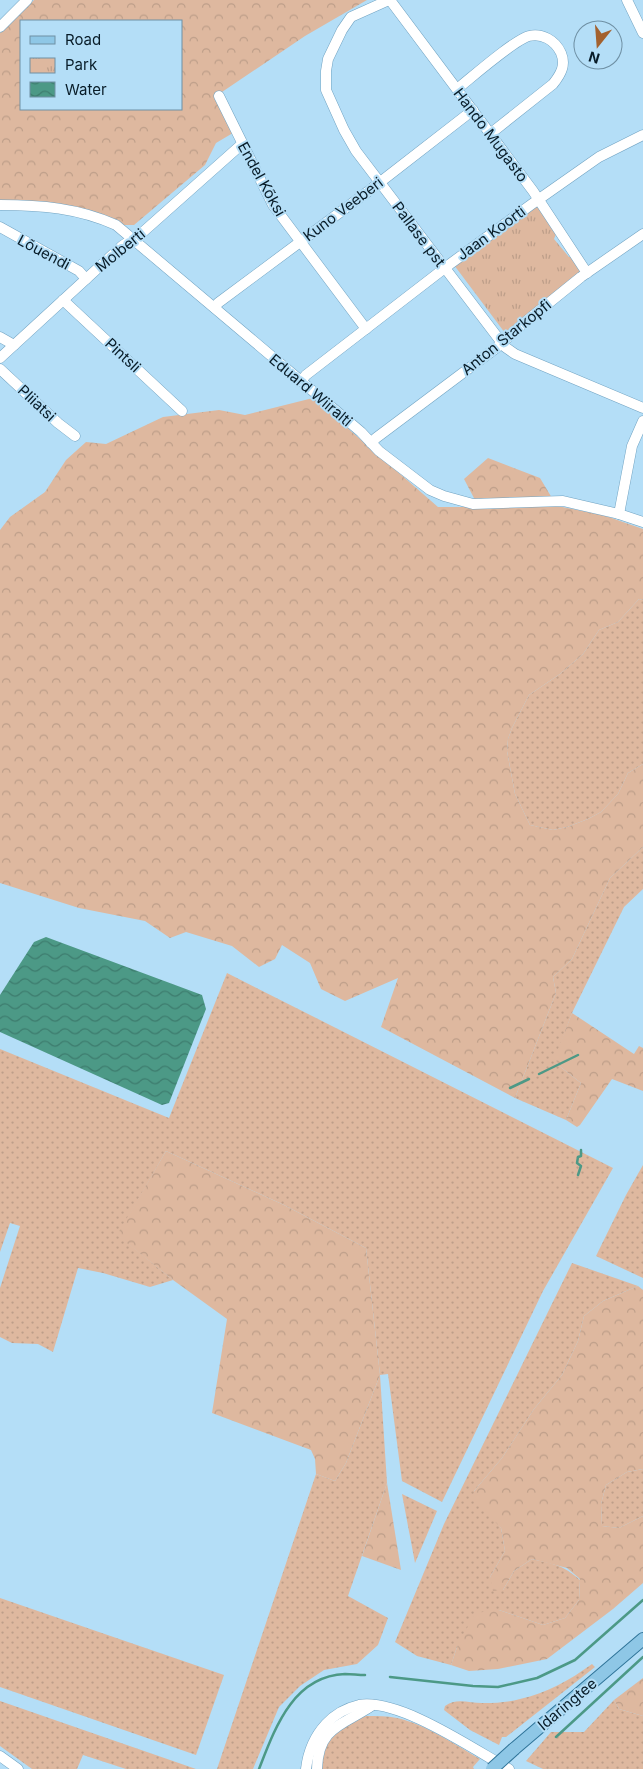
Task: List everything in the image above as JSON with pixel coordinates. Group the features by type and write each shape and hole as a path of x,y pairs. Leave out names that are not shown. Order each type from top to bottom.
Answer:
{"main road":[{"name":"Idaringtee","path":"492,1769 514,1748 643,1639"}],"street":[{"path":"0,27 27,0"},
{"name":"Hando Mugasto","path":"390,0 538,199 587,273"},
{"name":"Pallase pst","path":"390,0 351,17 342,30 328,59 326,90 344,130 356,150 501,342 515,354 643,408"},
{"path":"627,0 643,34"},
{"path":"457,89 492,61 528,36 549,38 559,48 563,59 562,74 553,84 490,134"},
{"name":"Endel Kõksi","path":"220,96 273,205 366,329"},
{"name":"Kuno Veeberi","path":"214,308 218,303 473,110"},
{"name":"Jaan Koorti","path":"301,381 306,375 444,268 538,199 599,157 643,135"},
{"name":"Molberti","path":"0,358 122,246 143,232 242,144"},
{"name":"Eduard Wiiralti","path":"0,204 29,204 75,210 116,225 421,484 444,496 473,504 563,501 619,514 643,522"},
{"name":"Lõuendi","path":"0,227 79,270 86,279"},
{"name":"Anton Starkopfi","path":"372,443 376,438 496,348 587,273 643,234"},
{"name":"Pintsli","path":"63,300 182,410"},
{"path":"0,337 14,345"},
{"name":"Pliiatsi","path":"0,369 58,423 75,436"},
{"path":"619,514 632,446 643,421"},
{"path":"306,1769 313,1743 322,1728 333,1717 359,1705 373,1705 406,1713 509,1769"},
{"path":"317,1769 320,1749 331,1731 338,1724 373,1705"},
{"path":"0,1756 18,1769"}],"green space":[{"path":"34,0 367,0 305,36 222,92 238,130 216,143 205,165 134,225 116,225 99,218 0,205 0,33"},
{"path":"536,205 556,234 554,239 569,257 572,257 583,273 505,333 454,265"},
{"path":"313,398 438,507 482,507 475,500 464,479 488,458 540,478 555,503 547,504 603,515 643,529 643,600 639,599 618,622 599,630 583,654 560,674 529,695 508,739 507,751 515,794 530,825 553,830 567,827 601,812 618,794 628,773 643,764 643,847 610,878 572,959 553,977 556,993 515,1098 381,1027 398,978 345,1001 321,989 310,963 282,945 275,959 259,967 232,946 186,932 170,938 145,921 79,908 0,883 0,530 10,517 45,492 66,460 86,442 106,444 163,417 219,410 245,415"},
{"path":"639,599 643,600 643,764 628,773 618,794 601,812 567,827 553,830 530,825 515,794 507,751 508,739 512,728 529,695 560,674 583,654 599,630 618,622"},
{"path":"643,847 643,889 624,907 572,1013 556,1057 558,1065 581,1083 566,1120 515,1098 556,993 553,977 572,959 610,878"},
{"path":"227,973 613,1168 543,1291 442,1502 402,1481 388,1374 380,1375 366,1248 284,1205 166,1151 118,1235 173,1280 150,1287 103,1273 78,1268 53,1352 38,1344 12,1343 0,1337 0,1288 20,1226 10,1223 0,1252 0,1049 169,1118"},
{"path":"572,1013 634,1054 639,1046 643,1048 643,1091 612,1079 577,1127 566,1120 581,1083 558,1065 555,1057"},
{"path":"166,1151 284,1205 366,1248 380,1375 346,1463 335,1481 316,1474 315,1459 311,1450 212,1413 227,1319 173,1280 117,1235"},
{"path":"643,1165 643,1278 596,1256"},
{"path":"572,1263 638,1286 603,1301 584,1316 578,1341 562,1375 534,1409 502,1458 474,1491 501,1528 505,1551 490,1577 503,1590 514,1571 532,1559 546,1562 563,1568 580,1580 579,1600 565,1618 543,1625 499,1610 457,1647 451,1665 417,1656 395,1642 444,1524"},
{"path":"638,1286 643,1290 643,1469 627,1472 606,1485 601,1504 602,1526 619,1528 643,1516 643,1583 613,1609 547,1659 498,1669 469,1671 451,1665 457,1647 475,1613 499,1610 543,1625 565,1618 579,1600 580,1579 567,1568 532,1559 514,1571 503,1590 493,1591 490,1577 505,1551 501,1528 476,1501 474,1491 502,1458 534,1409 562,1375 578,1341 584,1316 603,1301"},
{"path":"380,1375 387,1483 348,1596 388,1618 378,1645 357,1664 324,1670 300,1686 279,1707 253,1769 217,1769 316,1474 335,1481 346,1463"},
{"path":"643,1469 643,1516 619,1528 602,1526 601,1504 606,1485 627,1472"},
{"path":"387,1483 401,1570 362,1556"},
{"path":"402,1494 437,1511 415,1563"},
{"path":"0,1598 224,1675 196,1755 0,1687"},
{"path":"592,1664 595,1667 506,1737 502,1737 499,1745 470,1730 444,1710 445,1706 454,1702 498,1703 540,1693 558,1685"},
{"path":"643,1678 643,1716 619,1709 614,1700"},
{"path":"614,1700 619,1709 643,1716 643,1769 543,1769 526,1761 551,1732 584,1732"},
{"path":"0,1701 196,1769 126,1769 83,1755 77,1769 32,1769 0,1746"},
{"path":"366,1716 393,1717 408,1721 440,1736 480,1759 473,1767 474,1769 322,1769 323,1754 334,1735 346,1726"}],"water":[{"path":"46,937 202,995 206,1009 169,1103 162,1105 0,1032 0,995 34,942"}],"waterway":[{"path":"539,1074 578,1055"},
{"path":"510,1088 529,1079"},
{"path":"578,1175 581,1166 577,1163 578,1157 581,1156 581,1150"},
{"path":"390,1677 498,1687 537,1678 575,1660 643,1600"},
{"path":"556,1737 643,1657"},
{"path":"259,1769 280,1721 288,1707 299,1694 312,1684 327,1677 345,1674 365,1675"}]}
